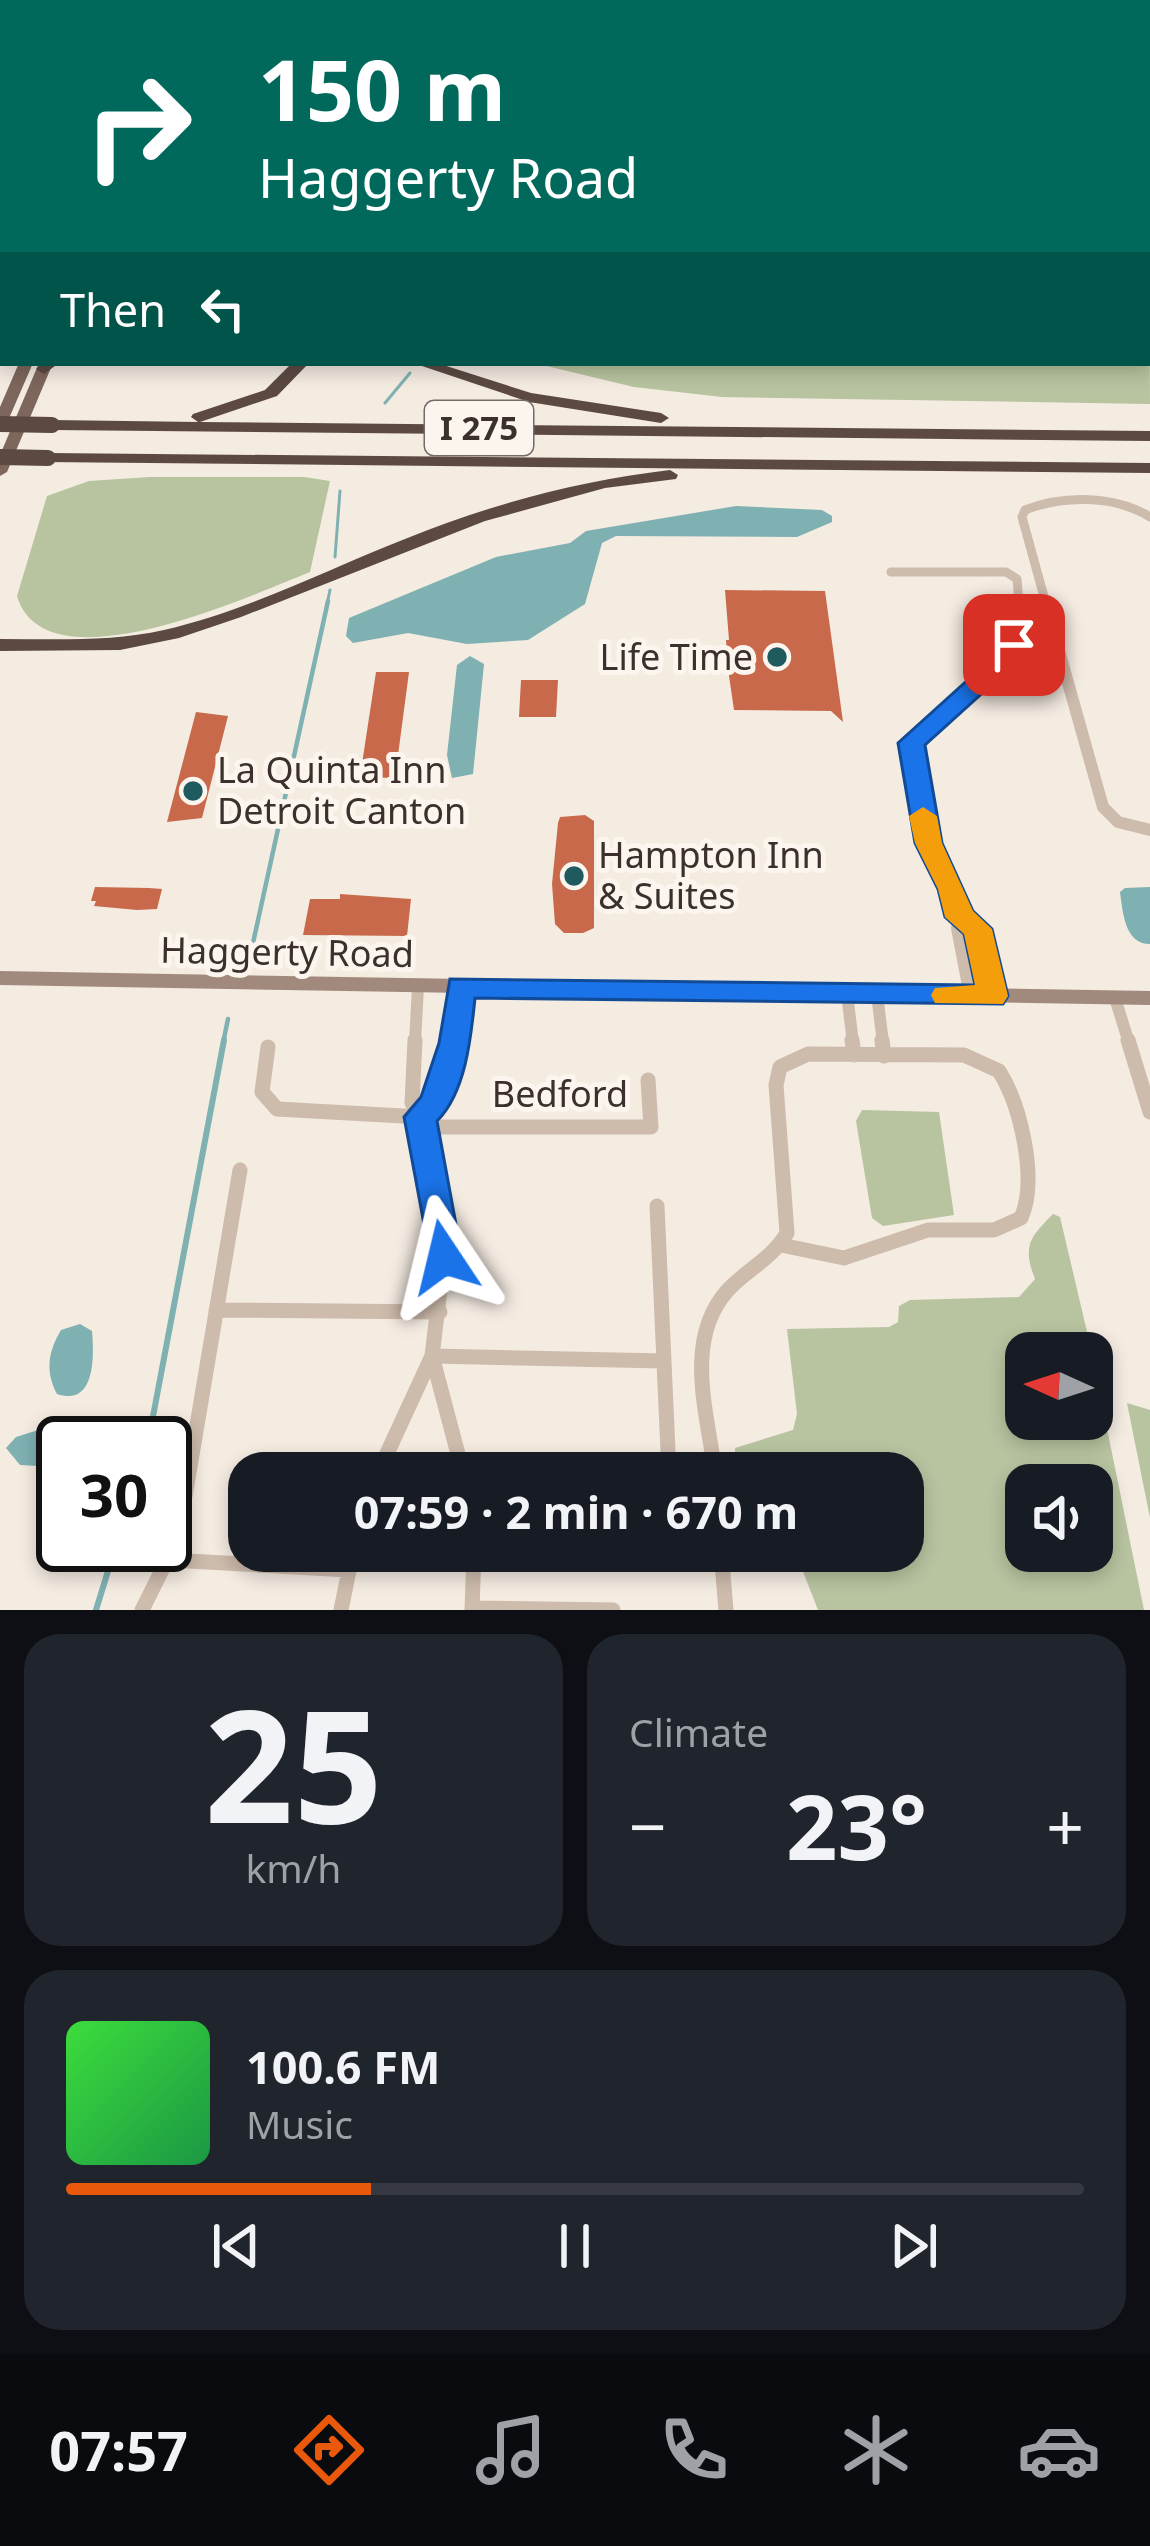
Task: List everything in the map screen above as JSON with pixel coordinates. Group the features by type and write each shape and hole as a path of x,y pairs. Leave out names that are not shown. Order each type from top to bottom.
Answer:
{"highway":[{"path":"73,425 225,412 271,393 298,366"},
{"path":"431,366 510,392 603,411 742,424 867,428 907,435"},
{"name":"I 275","path":"0,423 1150,436"},
{"name":"I 275","path":"0,457 1150,468"},
{"path":"0,645 120,644 172,634 507,506 567,491 664,476 906,475 946,467"}],"main road":[{"path":"0,423 41,366"},
{"path":"0,472 41,366"},
{"name":"Haggerty Road","path":"0,978 1115,998 1149,1003"}],"street":[{"path":"1150,517 1121,502 1045,502 1025,510 1022,517 1103,807 1118,822 1150,830"},
{"path":"891,572 1006,572 1017,579 1019,627 1008,655 911,743 928,843 952,889 960,917 957,928 970,996"},
{"path":"960,917 978,929 993,996"},
{"path":"388,1452 431,1356 444,1257 421,1122 412,1103 418,986"},
{"path":"421,1122 434,1104 455,1043 461,987"},
{"path":"847,994 854,1055"},
{"path":"878,994 884,1056"},
{"path":"1115,998 1150,1112"},
{"name":"Bedford","path":"268,1046 262,1092 277,1109 421,1122 650,1127 648,1080"},
{"path":"713,1452 703,1367 706,1327 723,1295 782,1245 787,1233 778,1072 785,1062 801,1055 976,1057 1002,1074 1028,1180 1029,1204 1023,1217 1009,1226 977,1231 919,1231 843,1258 782,1245"},
{"path":"192,1440 240,1170"},
{"path":"657,1206 668,1452"},
{"path":"216,1310 440,1312"},
{"path":"431,1356 664,1361"},
{"path":"431,1356 457,1452"},
{"path":"192,1560 228,1560"},
{"path":"142,1610 163,1572"},
{"path":"341,1610 348,1572"},
{"path":"473,1572 472,1609 613,1610"},
{"path":"723,1572 726,1610"}],"green space":[{"path":"546,366 1150,366 1150,404 722,397 634,387"},
{"path":"150,477 330,481 310,572 152,628 107,636 66,636 35,623 17,596 47,496 89,481"},
{"path":"862,1110 939,1112 954,1215 883,1226 872,1218 856,1121"},
{"path":"1053,1214 1060,1217 1087,1332 1005,1332 1005,1440 1109,1440 1144,1610 818,1610 803,1572 924,1572 924,1452 735,1452 735,1448 793,1430 797,1414 787,1329 889,1327 898,1322 899,1306 910,1300 1019,1297 1035,1279 1029,1258 1034,1236"},
{"path":"1127,1403 1150,1410 1150,1518"}],"water":[{"path":"736,506 822,510 832,516 832,522 797,537 616,536 602,543 585,604 528,640 467,644 408,633 353,643 346,636 349,618 496,557 570,543 586,531"},
{"path":"470,656 484,664 473,774 452,778 447,755 457,665"},
{"path":"1150,887 1150,944 1130,933 1120,892"},
{"path":"80,1324 92,1331 90,1376 79,1393 57,1394 50,1369 53,1346 61,1330"},
{"path":"36,1431 36,1466 20,1465 6,1448 16,1437"}],"building":[{"name":"Life Time","path":"725,590 825,591 843,722 831,711 734,710 728,669 715,661 727,654 729,640"},
{"path":"376,672 409,672 395,778 360,777"},
{"path":"521,680 558,680 556,717 519,717"},
{"name":"La Quinta Inn Detroit Canton","path":"196,712 228,716 202,818 167,822"},
{"name":"Hampton Inn & Suites","path":"585,815 594,821 594,928 564,933 555,924 552,884 558,823 560,817"},
{"path":"95,887 162,889 157,909 137,910 94,906"},
{"path":"340,894 411,899 407,936 303,935 310,899 340,899"}],"waterway":[{"path":"385,403 410,373"},
{"path":"335,557 340,491"},
{"path":"327,604 330,590"},
{"path":"253,943 328,601"},
{"path":"223,1043 228,1019"},
{"path":"153,1416 224,1040"},
{"path":"96,1610 108,1572"}],"slow traffic":[{"path":"923,816 928,843 952,889 960,917 978,929 993,996 946,995"}],"place":[{"name":"Life Time","path":"777,657"},
{"name":"La Quinta Inn Detroit Canton","path":"193,791"},
{"name":"Hampton Inn & Suites","path":"574,876"}],"route":[{"path":"444,1257 421,1117 434,1104 455,1043 461,987 993,996 978,929 960,917 952,889 928,843 911,743 1000,664 1014,645"}]}
